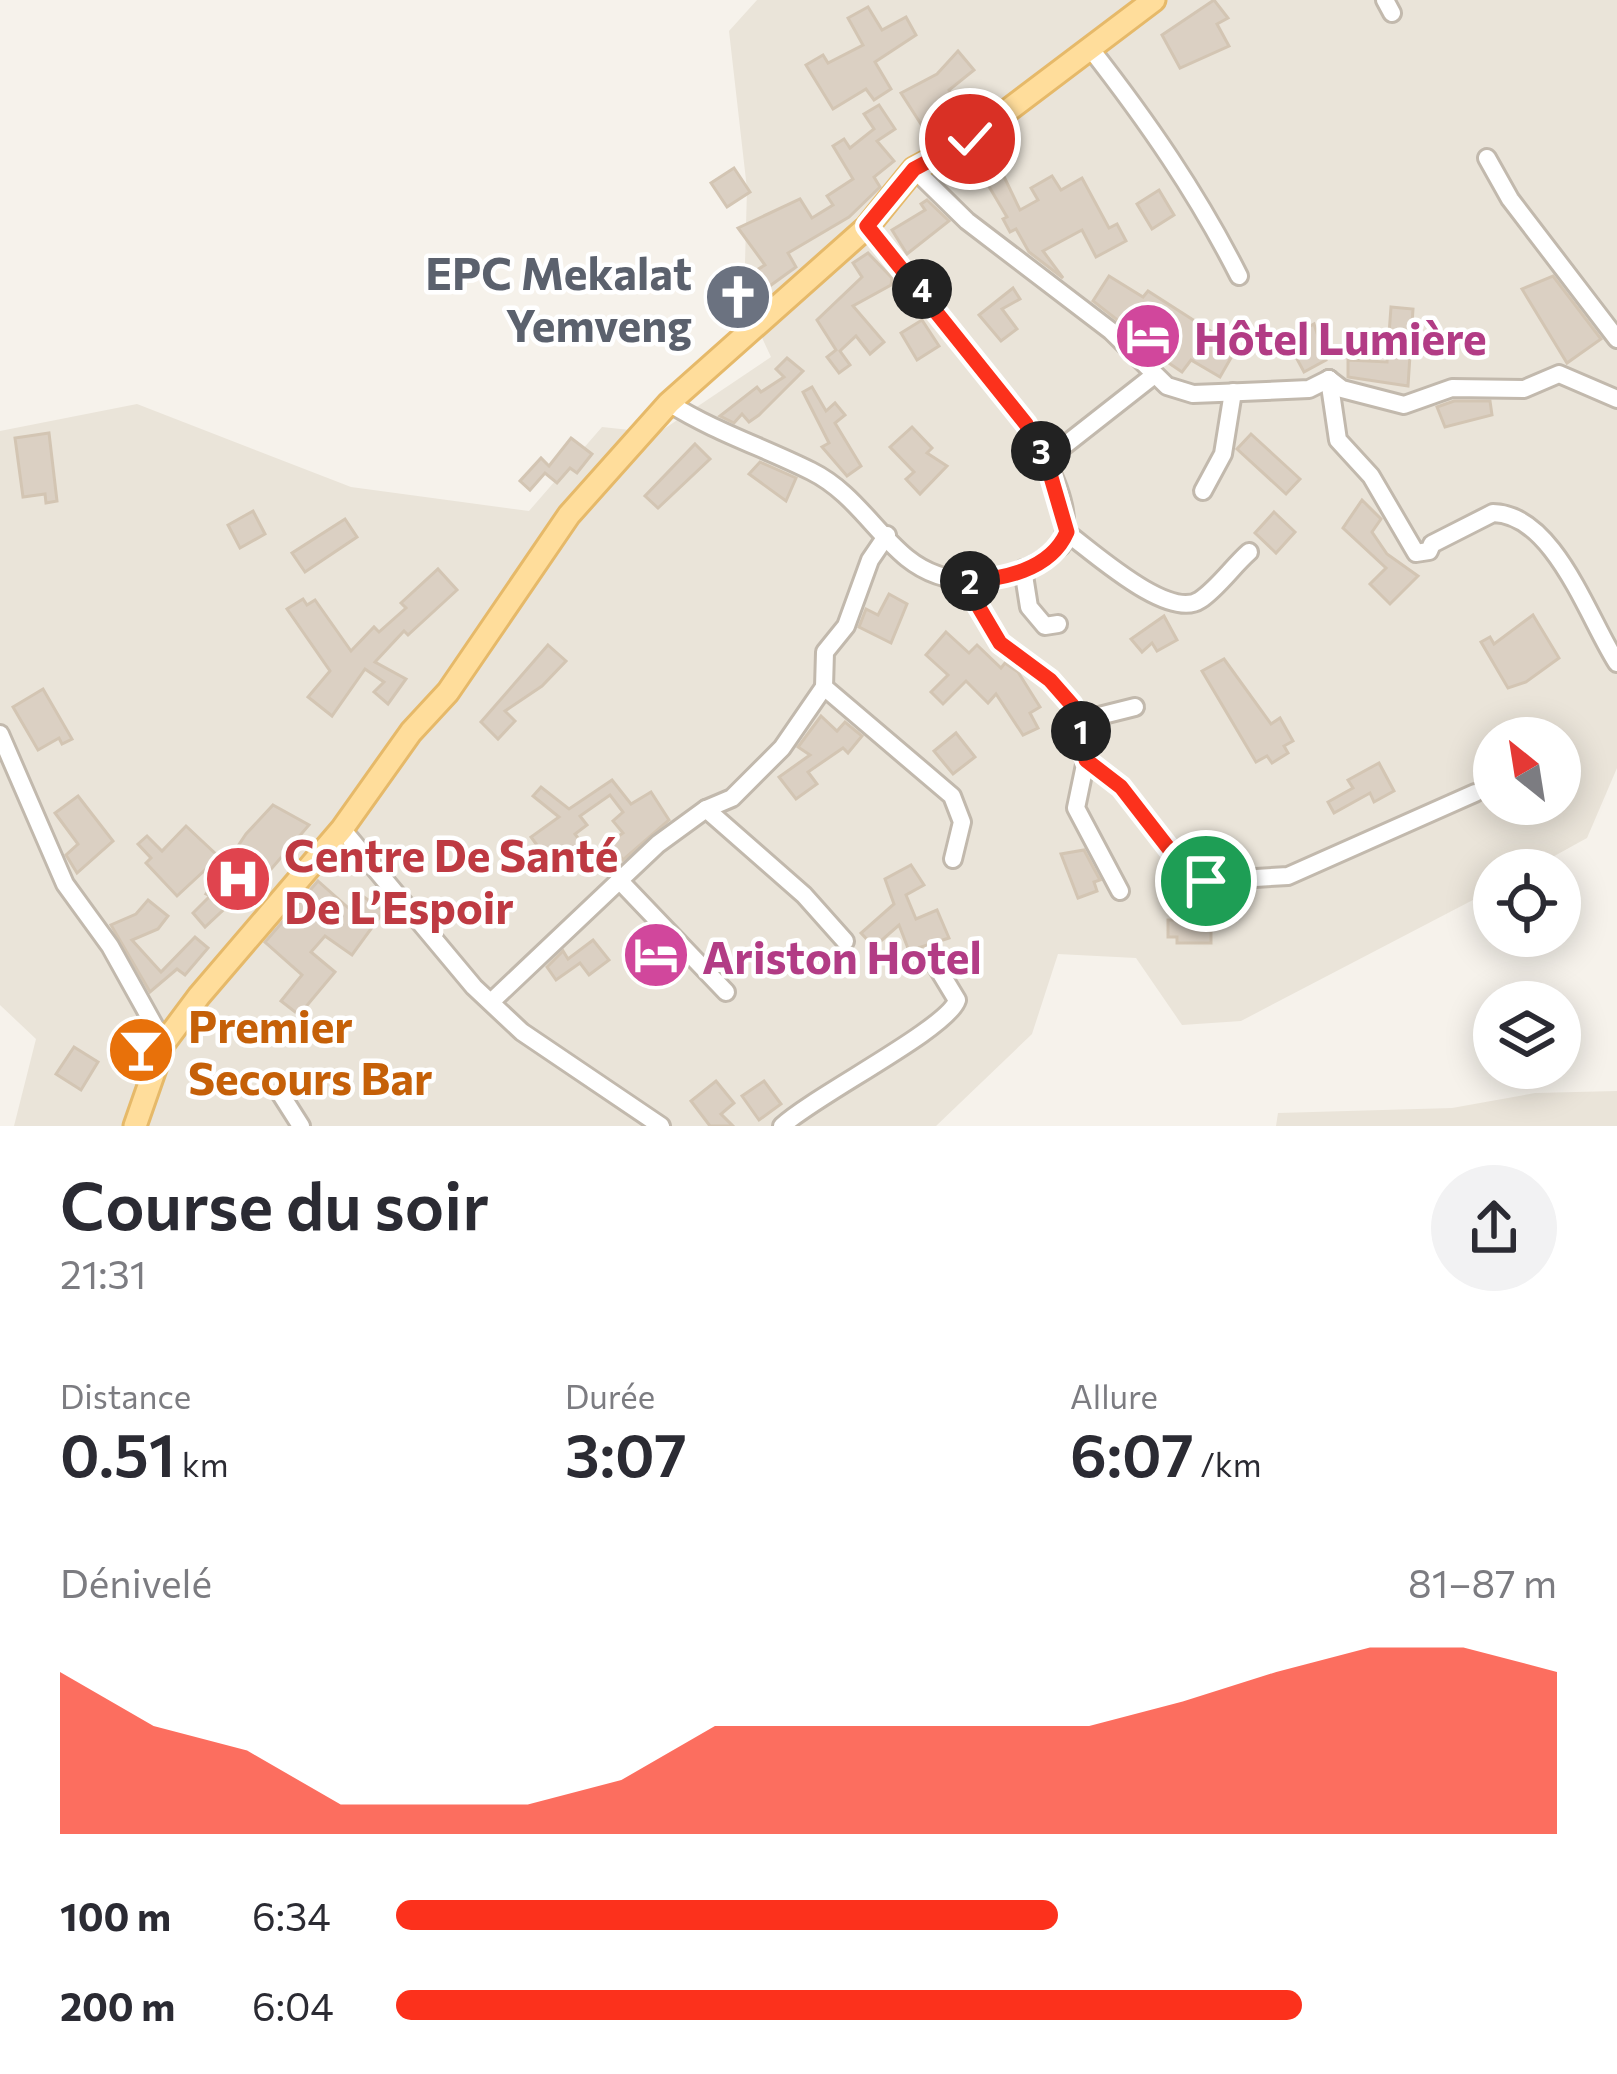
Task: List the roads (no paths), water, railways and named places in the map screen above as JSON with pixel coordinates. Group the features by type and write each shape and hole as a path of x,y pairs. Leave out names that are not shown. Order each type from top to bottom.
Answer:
{"main road":[{"path":"135,1126 164,1043 342,829 411,732 460,676 569,515 669,403 867,226 914,169 970,139 1154,0"}],"street":[{"path":"1090,48 1153,129 1206,210 1239,277"},
{"path":"1486,158 1510,199 1617,339"},
{"path":"914,169 967,221 1111,331 1153,376 1193,394 1309,389 1329,379"},
{"path":"867,226 930,298 1026,424 1046,460 1067,532 1143,589 1179,605 1199,602 1249,552"},
{"path":"1329,379 1342,389 1404,405 1452,388 1524,388 1559,374 1617,399"},
{"path":"1046,460 1153,376"},
{"path":"1329,379 1338,440 1371,476 1416,553 1429,551 1432,544 1493,513 1510,513 1549,547 1617,663"},
{"path":"1203,491 1223,454 1233,392"},
{"path":"669,403 719,435 812,472 853,498 909,560 964,582 1007,578 1051,555 1067,532"},
{"path":"490,1002 619,880 706,809 732,798 782,748 824,687 825,652 846,626 870,560 887,535"},
{"path":"1023,569 1029,607 1045,626 1058,624"},
{"path":"964,582 1000,643 1050,680 1078,721 1086,760 1076,808 1120,891"},
{"path":"824,687 952,796 962,822 952,859"},
{"path":"1078,721 1135,707"},
{"path":"0,734 65,884 110,946 164,1043"},
{"path":"1086,760 1121,787 1180,863 1206,881 1288,876 1473,795"},
{"path":"706,809 804,895 845,940"},
{"path":"342,829 490,1002 522,1032 662,1126"},
{"path":"619,880 727,992"},
{"path":"782,1126 945,1020 957,1000 937,967"},
{"path":"280,1093 301,1126"}],"place":[{"name":"EPC Mekalat Yemveng","path":"738,297"},
{"name":"Hôtel Lumière","path":"1148,336"},
{"name":"Centre De Santé De L’Espoir","path":"238,879"},
{"name":"Ariston Hotel","path":"656,955"},
{"name":"Premier Secours Bar","path":"141,1050"}]}
